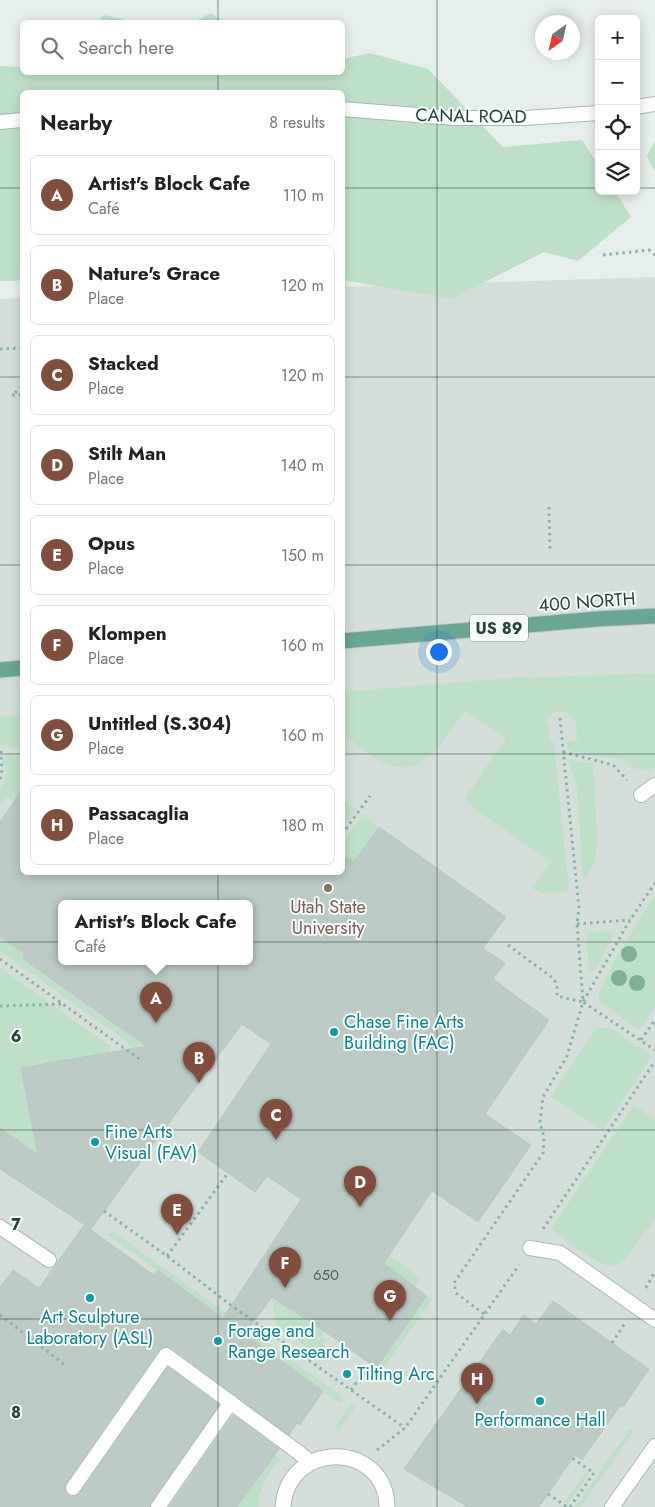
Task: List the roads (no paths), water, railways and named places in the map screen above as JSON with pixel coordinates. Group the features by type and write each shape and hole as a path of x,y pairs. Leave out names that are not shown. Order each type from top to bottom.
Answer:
{"main road":[{"name":"400 NORTH","path":"345,641 597,619 655,616"},
{"path":"0,670 20,668"}],"street":[{"path":"283,1507 286,1491 300,1470 310,1462 331,1456 348,1458 364,1465 377,1477 385,1492 387,1507"}],"lane":[{"path":"640,107 655,104"},
{"name":"CANAL ROAD","path":"345,109 454,118 524,118 595,113"},
{"path":"0,122 20,120"},
{"path":"641,795 655,785"},
{"path":"0,1227 48,1260"},
{"path":"530,1248 560,1253 655,1320"},
{"path":"73,1488 166,1355 310,1462"},
{"path":"158,1507 231,1402"},
{"path":"612,1507 655,1446"}],"place":[{"name":"Utah State University","path":"328,888"},
{"name":"Artist's Block Cafe","path":"156,1023"},
{"name":"Chase Fine Arts Building (FAC)","path":"334,1032"},
{"name":"Nature's Grace","path":"199,1083"},
{"name":"Stacked","path":"276,1140"},
{"name":"Fine Arts Visual (FAV)","path":"95,1142"},
{"name":"Stilt Man","path":"360,1207"},
{"name":"Opus","path":"177,1235"},
{"name":"Klompen","path":"285,1288"},
{"name":"Art Sculpture Laboratory (ASL)","path":"90,1298"},
{"name":"Untitled (S.304)","path":"390,1321"},
{"name":"Forage and Range Research","path":"218,1341"},
{"name":"Tilting Arc","path":"347,1374"},
{"name":"Performance Hall","path":"540,1401"},
{"name":"Passacaglia","path":"477,1404"}]}
